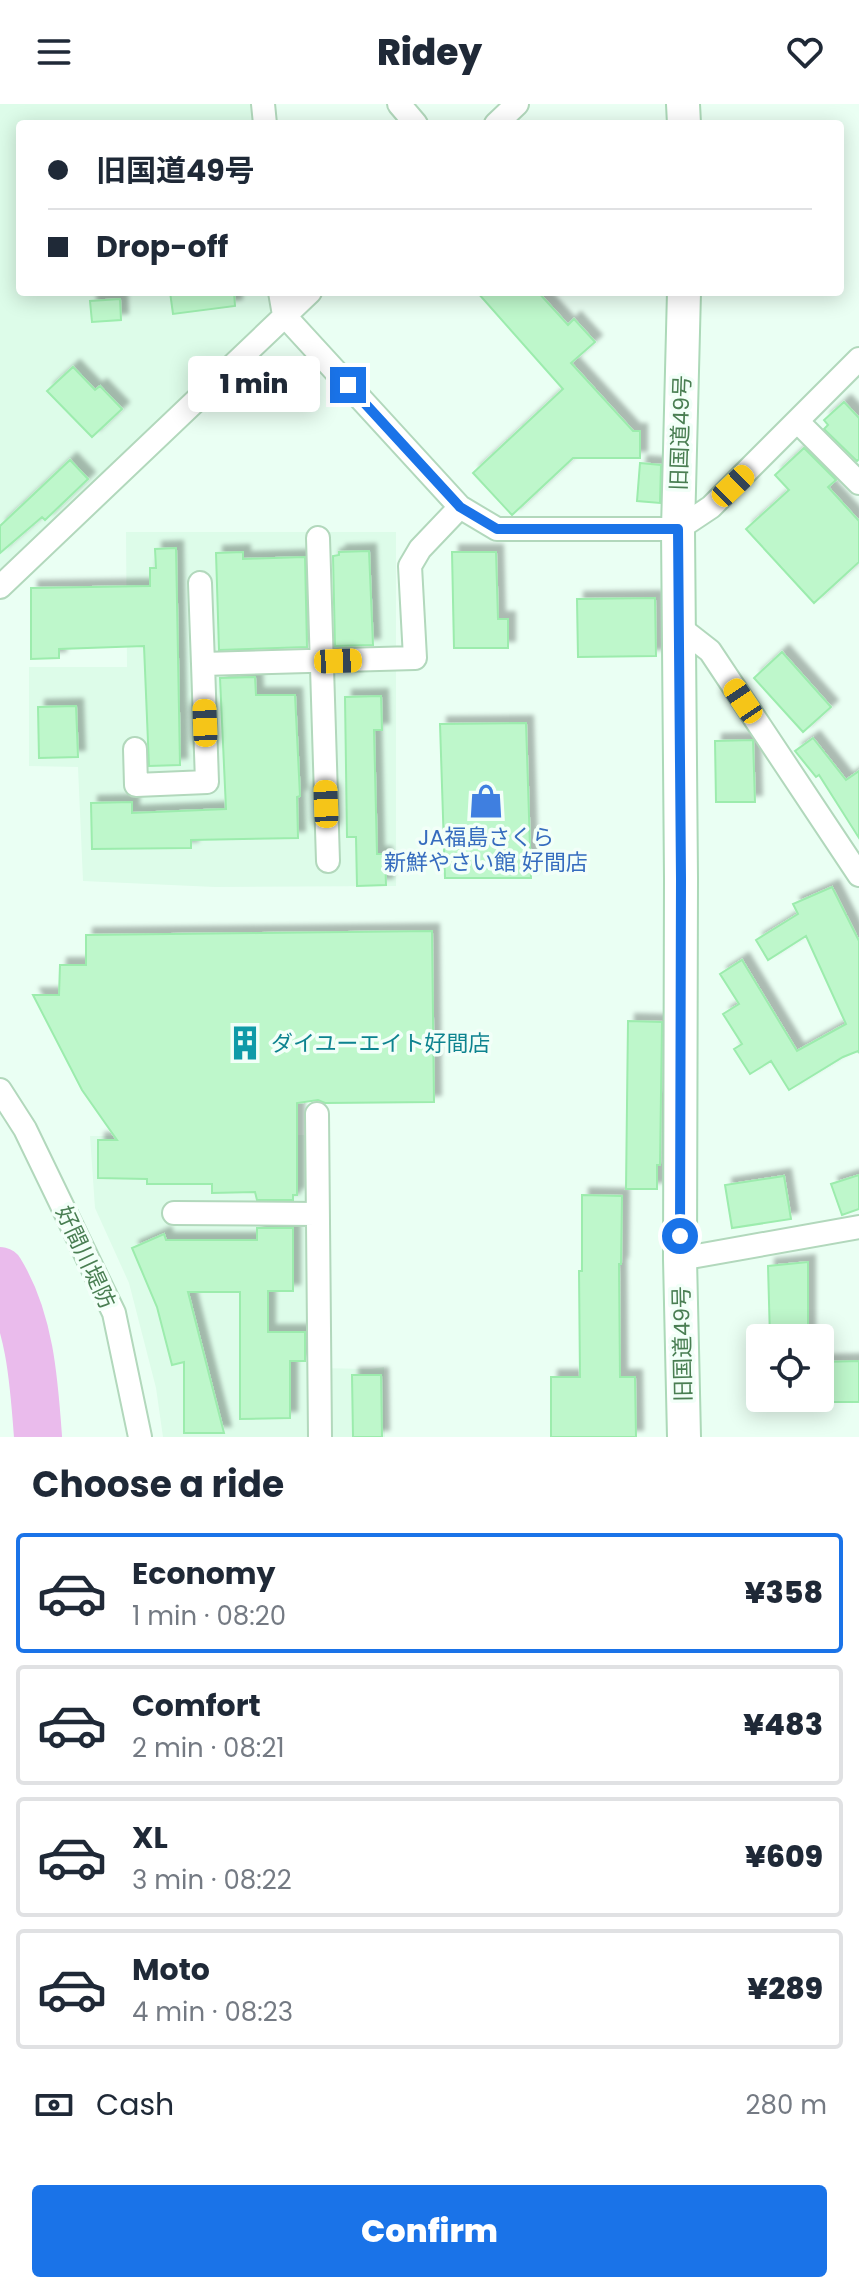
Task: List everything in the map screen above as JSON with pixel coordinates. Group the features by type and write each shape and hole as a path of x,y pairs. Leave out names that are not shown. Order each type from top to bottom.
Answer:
{"street":[{"path":"399,104 413,120"},
{"path":"500,120 517,104"},
{"path":"281,296 284,315 460,507 497,529 678,529 711,507 859,359"},
{"path":"0,587 305,296"},
{"name":"旧国道49号","path":"684,296 678,626 680,1259 684,1437"},
{"path":"798,422 859,483"},
{"path":"203,664 415,658 410,566 420,549 460,507"},
{"path":"318,538 328,861"},
{"path":"135,749 136,785 207,782 200,583"},
{"path":"678,626 710,651 859,875"},
{"name":"好間川堤防","path":"0,1090 25,1129 114,1313 140,1437"},
{"path":"317,1114 320,1437"},
{"path":"174,1213 317,1214"},
{"path":"680,1259 859,1227"}],"shaded area":[{"path":"0,104 259,104 261,120 16,120 16,296 277,296 280,321 0,592"},
{"path":"126,532 396,532 396,886 215,887 83,881 78,767 29,766 29,667 127,667"},
{"path":"308,1135 317,1368 384,1367 385,1437 163,1437 156,1388 129,1283 95,1208 90,1136"}],"building":[{"path":"171,296 234,296 235,306 173,314"},
{"path":"481,296 542,296 568,325 574,319 595,342 571,363 633,431 640,431 640,458 573,458 512,515 473,473 563,389"},
{"path":"120,299 121,320 92,322 90,301"},
{"path":"73,367 95,390 100,386 122,409 92,437 47,391"},
{"path":"844,402 859,418 857,461 824,429 828,425 824,420"},
{"path":"804,448 836,480 828,487 859,521 859,562 814,603 746,529 789,490 775,475"},
{"path":"70,460 88,479 45,520 42,517 0,553 0,526"},
{"path":"640,463 661,465 660,503 637,501"},
{"path":"176,548 180,765 149,766 144,646 59,649 59,658 31,659 31,588 150,586 150,568 156,568 155,549"},
{"path":"369,551 373,645 335,646 333,556 339,555 339,552"},
{"path":"243,552 243,559 305,557 307,647 219,650 216,553"},
{"path":"452,552 496,552 498,619 508,619 508,648 454,648"},
{"path":"655,598 656,656 578,657 577,599"},
{"path":"782,652 831,707 803,732 754,678"},
{"path":"255,677 256,695 295,695 300,796 297,797 298,838 191,840 191,848 92,849 91,803 132,802 132,813 226,809 220,678"},
{"path":"381,696 382,730 374,730 377,854 385,854 386,885 357,886 356,837 347,837 345,697"},
{"path":"76,706 78,757 39,758 38,707"},
{"name":"JA福島さくら 新鮮やさい館 好間店","path":"526,723 531,878 445,878 440,724"},
{"path":"813,738 846,780 859,771 859,838 819,775 816,777 795,751"},
{"path":"753,740 755,802 716,802 715,741"},
{"path":"832,887 859,941 859,1053 843,1057 789,1090 771,1061 750,1074 734,1049 742,1044 723,1014 739,1004 720,974 742,960 797,1051 846,1024 806,936 768,960 756,940 798,914 793,904"},
{"name":"ダイユーエイト好間店","path":"432,931 434,1102 325,1103 318,1100 297,1103 297,1195 293,1195 293,1200 257,1200 255,1192 212,1193 212,1184 147,1184 147,1179 98,1178 98,1140 117,1140 82,1090 33,995 59,995 60,965 86,965 86,935"},
{"path":"628,1021 662,1022 657,1189 626,1189"},
{"path":"859,1175 859,1209 842,1215 831,1184"},
{"path":"784,1176 791,1219 732,1228 725,1185"},
{"path":"582,1195 622,1196 620,1377 635,1377 636,1437 551,1437 551,1377 580,1377"},
{"path":"257,1228 293,1228 293,1291 268,1291 268,1332 305,1332 305,1361 290,1361 290,1418 240,1419 240,1292 188,1292 224,1433 184,1433 184,1362 172,1365 157,1307 132,1248 164,1234 166,1240 257,1240"},
{"path":"808,1262 808,1324 770,1324 768,1266"},
{"path":"859,1361 859,1402 834,1402 834,1362"},
{"path":"352,1375 381,1375 382,1437 353,1437"}],"waterway":[{"path":"0,1271 18,1310 29,1351 38,1437"}],"place":[{"name":"JA福島さくら 新鮮やさい館 好間店","path":"486,801"},
{"name":"ダイユーエイト好間店","path":"245,1043"}],"route":[{"path":"348,385 460,507 497,529 678,529 680,1236"}]}
